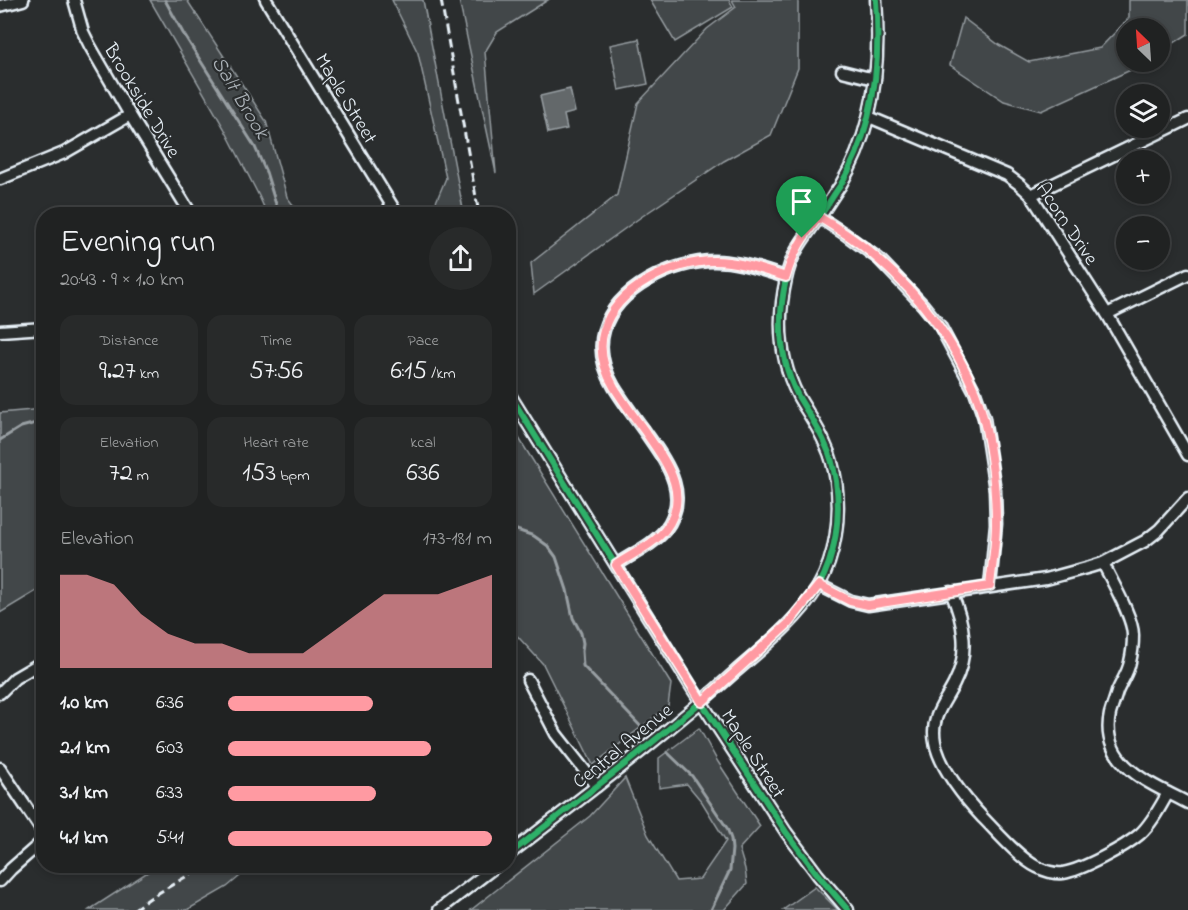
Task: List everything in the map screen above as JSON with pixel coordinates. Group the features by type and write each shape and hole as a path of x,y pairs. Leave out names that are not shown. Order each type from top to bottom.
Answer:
{"street":[{"path":"0,6 23,0"},
{"name":"Brookside Drive","path":"74,0 83,32 90,46 187,207"},
{"name":"Maple Street","path":"266,0 393,207"},
{"name":"Central Avenue","path":"516,849 702,702 788,624 819,585 833,550 836,531 835,479 826,445 786,368 780,323 781,310 791,259 802,238 819,217 853,161 869,117 875,78 876,0"},
{"path":"842,71 875,78"},
{"path":"0,179 64,153 130,115"},
{"name":"Acorn Drive","path":"869,117 1007,175 1031,195 1107,314 1188,455"},
{"path":"1031,195 1188,119"},
{"path":"819,217 879,259 923,305 940,326 975,392 984,418 995,490 996,524 990,586"},
{"path":"616,565 656,539 664,530 674,510 676,490 667,465 608,377 604,366 602,344 603,332 611,314 625,298 644,283 666,271 691,263 729,262 786,277"},
{"path":"1107,314 1188,274"},
{"path":"0,331 36,329"},
{"name":"Maple Street","path":"516,405 786,832 848,910"},
{"path":"819,585 850,601 868,605 1046,579 1103,563 1144,541 1159,530 1188,498"},
{"path":"1103,563 1131,621 1133,633 1130,664 1110,714 1111,745 1123,763 1137,776 1188,803"},
{"path":"951,592 963,625 964,654 956,682 940,706 936,717 935,746 939,757 962,795 1010,845 1034,866 1043,870 1061,873 1078,869 1112,852 1140,834 1168,793"},
{"path":"0,693 15,678 36,666"},
{"path":"528,680 556,734 597,786"},
{"path":"0,768 36,822"},
{"path":"0,881 36,847"},
{"path":"439,910 485,873"}],"shaded area":[{"path":"150,0 187,0 266,121 287,197 295,207 264,207 224,128"},
{"path":"392,0 423,0 463,207 434,207 446,178 418,53"},
{"path":"459,0 548,0 497,32 485,52 496,173"},
{"path":"650,0 729,0 733,7 675,42"},
{"path":"732,0 798,0 798,68 771,135 724,161 534,294 531,263 617,195 638,103 707,29 736,7"},
{"path":"1129,0 1188,0 1188,34 1170,46 1170,18 1129,18"},
{"path":"963,18 999,45 1029,62 1100,48 1116,31 1116,72 1126,72 1041,111 1004,101 950,65"},
{"path":"639,39 648,84 619,90 610,45"},
{"path":"570,89 575,112 564,115 567,129 548,133 540,96"},
{"path":"36,410 36,591 0,613 0,413"},
{"path":"517,435 671,684 668,706 593,765 543,664 516,635"},
{"path":"699,728 718,762 760,826 739,849 747,884 724,910 471,910 590,816 625,778 648,835 676,881 700,879 726,841 702,802 687,784 659,788 659,758"},
{"path":"146,873 244,873 227,887 187,910 89,910"},
{"path":"815,887 838,910 783,910"}],"waterway":[{"name":"Salt Brook","path":"165,0 183,33 255,147 277,207"},
{"name":"Salt Brook","path":"0,440 21,427 36,423"},
{"path":"516,530 534,536 548,546 556,557 573,618 581,633 583,666 645,731"},
{"path":"667,752 692,776 727,828 731,839 730,870 711,910"}],"railway":[{"path":"441,0 478,207"},
{"path":"133,910 192,873"}],"cycle path":[{"path":"516,849 652,743 769,643 810,599 824,575 836,535 838,508 836,481 828,450 798,396 787,368 783,353 781,309 786,279 795,253 840,186 861,142 873,96 876,72 876,0"},
{"path":"516,405 694,691 786,832 848,910"}],"route":[{"path":"819,217 879,259 940,326 955,353 975,392 984,418 995,490 996,524 990,586 868,605 850,601 819,585 810,599 780,632 702,702 616,565 656,539 664,530 674,510 676,490 672,473 608,377 602,354 603,332 611,314 625,298 655,276 678,266 704,261 729,262 786,277 791,259 802,238 819,217"}]}
